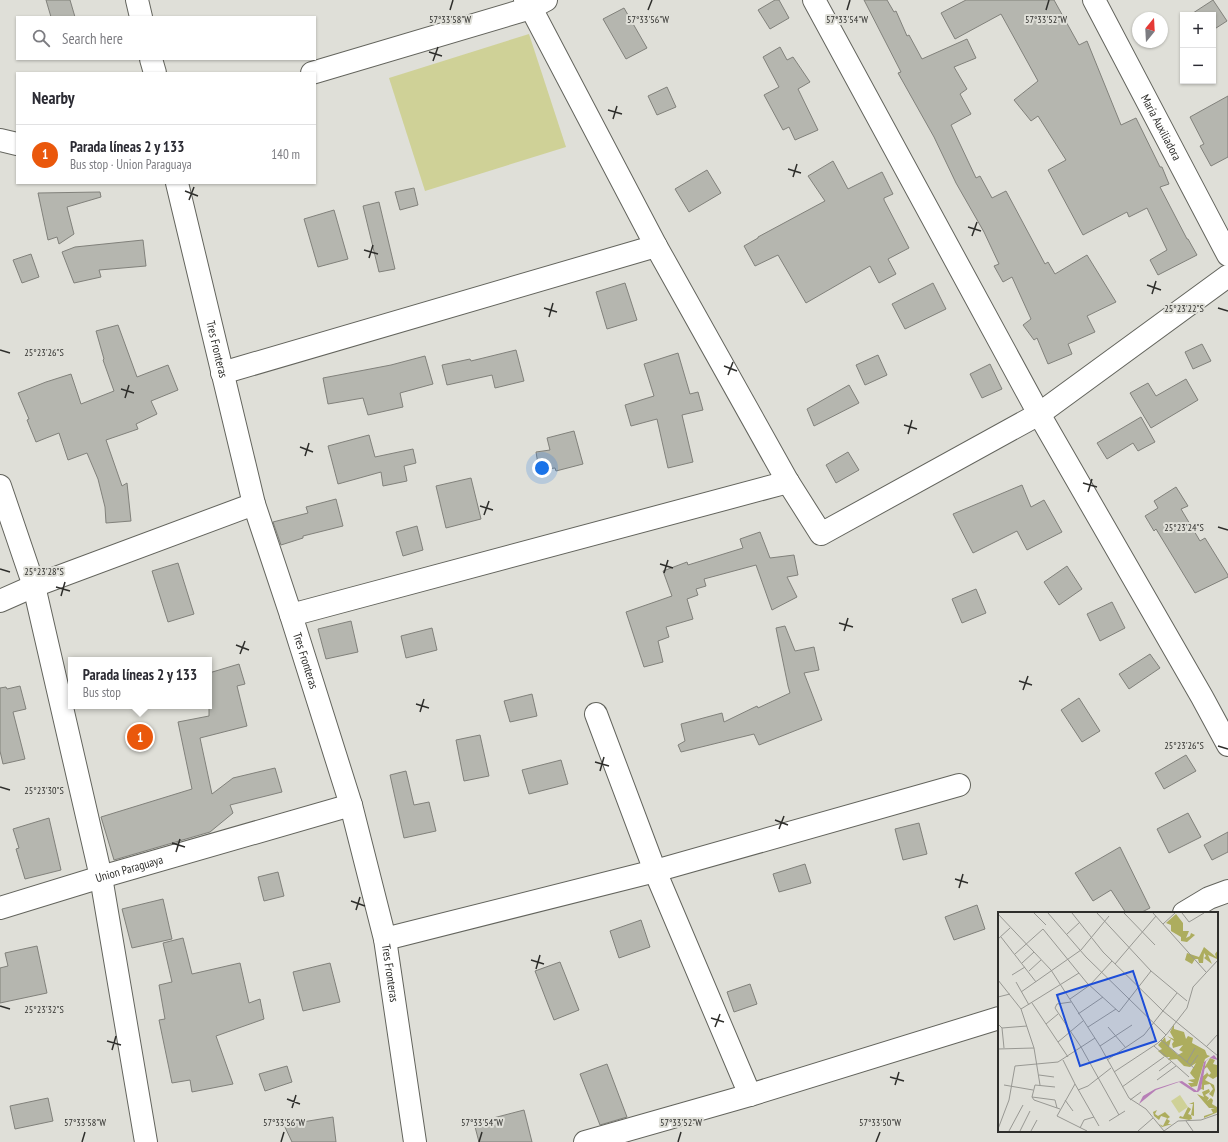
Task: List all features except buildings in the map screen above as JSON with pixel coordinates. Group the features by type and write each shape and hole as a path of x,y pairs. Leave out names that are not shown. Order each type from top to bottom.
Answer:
{"street":[{"path":"137,0 141,16"},
{"path":"814,0 1039,414 1228,744"},
{"name":"María Auxiliadora","path":"1094,0 1228,255"},
{"path":"315,72 534,3 656,246 788,482 821,534 1039,414 1228,276"},
{"path":"151,60 155,72"},
{"path":"0,140 16,144"},
{"name":"Tres Fronteras","path":"177,184 254,504 351,805 385,939 415,1142"},
{"path":"222,373 656,246"},
{"path":"291,615 788,482"},
{"path":"0,486 34,586 102,877 146,1142"},
{"path":"0,601 34,586 254,504"},
{"path":"596,714 655,871 750,1094"},
{"path":"385,939 655,871 959,785"},
{"name":"Union Paraguaya","path":"0,908 351,805"},
{"path":"1186,912 1209,898 1228,891"},
{"path":"585,1142 750,1094 998,1018"}],"green space":[{"path":"529,34 566,147 425,191 389,78"}],"place":[{"name":"Parada líneas 2 y 133","path":"140,737"}]}
